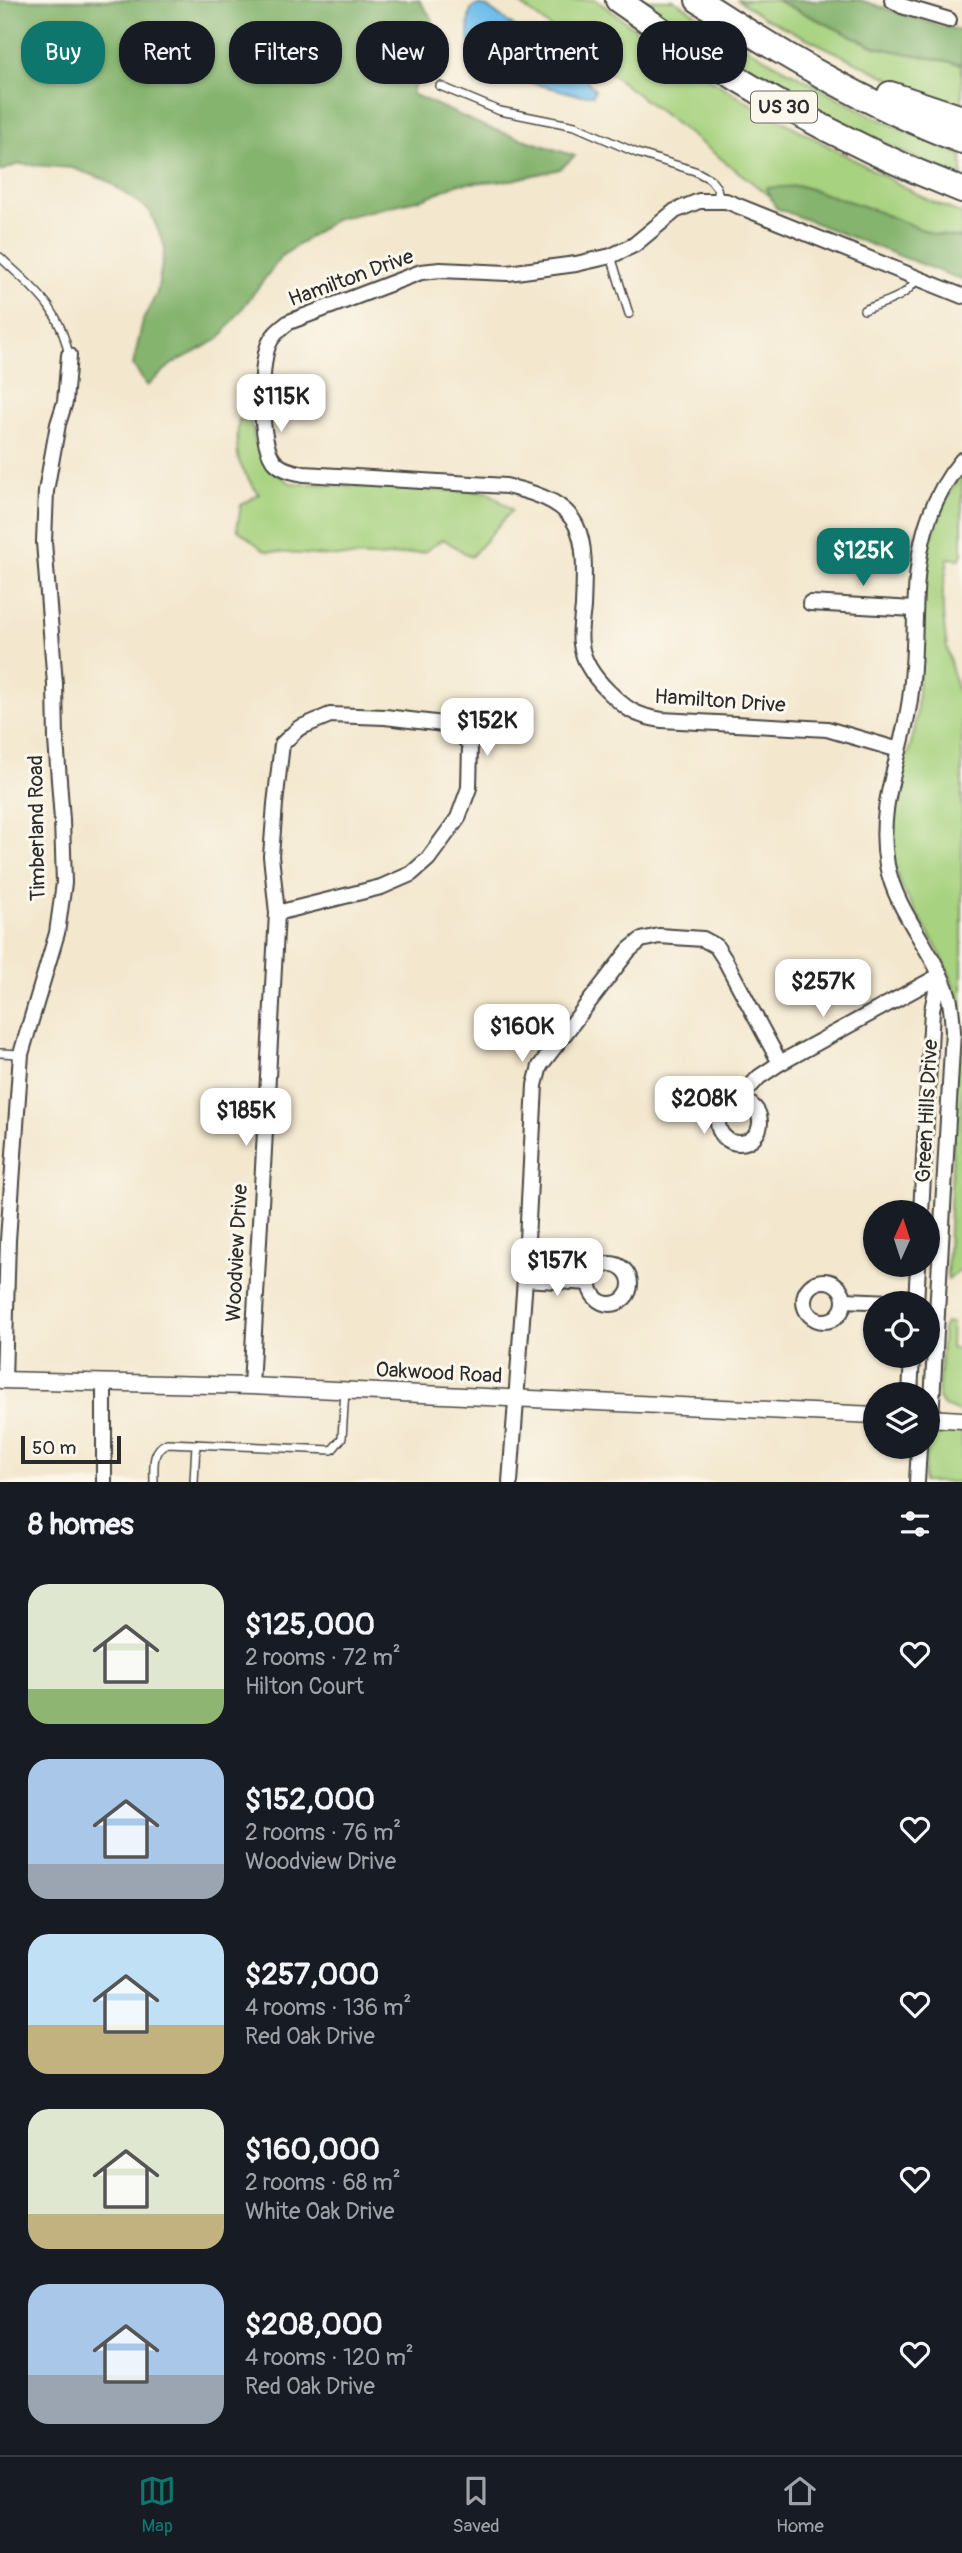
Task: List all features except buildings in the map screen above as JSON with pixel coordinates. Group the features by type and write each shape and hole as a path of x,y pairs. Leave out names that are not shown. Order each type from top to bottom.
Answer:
{"highway":[{"name":"US 30","path":"618,0 734,77 798,115 876,154 962,190"},
{"name":"US 30","path":"698,0 730,21"},
{"name":"US 30","path":"747,32 877,104 962,141"},
{"path":"747,32 903,99 962,118"},
{"path":"876,154 926,188 962,202"}],"street":[{"path":"892,0 902,6 949,20"},
{"name":"Hamilton Drive","path":"899,750 827,729 662,720 641,717 623,706 596,678 586,661 581,644 585,557 583,541 565,510 527,490 506,486 304,474 287,470 276,463 268,453 263,424 264,359 276,331 289,322 421,272 440,270 508,273 576,264 611,256 634,245 675,211 699,201 720,201 756,212 962,296"},
{"name":"Timberland Road","path":"2,1380 8,1240 21,1055 57,933 64,883 55,740 55,684 44,542 46,491 58,424 65,402 69,355"},
{"name":"Green Hills Drive","path":"930,1291 946,1150 953,1021 948,993 897,895 888,867 884,814 911,695 914,609 920,553 934,502 962,460"},
{"path":"810,603 914,609"},
{"name":"Woodview Drive","path":"251,1386 277,913 271,856 282,744 299,728 330,715 452,725 470,745 469,788 458,818 428,859 411,874 381,887 277,913"},
{"path":"510,1482 518,1398 535,1085 540,1066 635,945 641,940 659,936 703,939 716,946 780,1063"},
{"path":"737,1101 760,1077 780,1063 939,976"},
{"name":"Green Hills Drive","path":"922,1200 932,1010 939,976"},
{"path":"525,1279 590,1283"},
{"path":"844,1300 863,1301"},
{"name":"Oakwood Road","path":"2,1380 251,1386 863,1414"},
{"path":"104,1384 104,1482"},
{"path":"940,1419 962,1420"},
{"path":"917,1482 918,1459"}],"lane":[{"path":"440,86 500,111 575,126 637,153 695,171 710,179 717,188 720,201"},
{"path":"611,256 629,314"},
{"path":"0,257 45,299 65,336 69,355"},
{"path":"864,310 903,295 912,288 917,278"},
{"path":"0,1053 21,1055"},
{"path":"924,1149 946,1150"},
{"path":"154,1482 155,1454 159,1447 167,1443 332,1450 342,1438 345,1390"},
{"path":"194,1482 196,1444"}],"green space":[{"path":"0,0 419,0 433,21 356,21 356,84 415,84 412,94 486,127 575,156 560,169 512,180 457,184 425,198 336,219 282,256 219,339 172,364 147,386 133,365 143,320 157,293 165,247 150,211 106,180 72,168 19,164 0,171"},
{"path":"515,0 596,0 637,30 637,84 718,84 928,200 962,214 962,238 933,234 866,207 801,186 767,189 771,197 623,83 623,21 542,21"},
{"path":"640,0 674,0 707,21 670,21"},
{"path":"738,0 776,0 875,47 962,64 962,105 924,95 765,18"},
{"path":"776,0 860,0 939,26 962,30 962,64 875,47"},
{"path":"747,47 870,115 962,155 962,177 852,129 747,72"},
{"path":"800,186 866,207 933,234 962,238 962,280 776,208 766,188"},
{"path":"239,419 251,422 263,457 290,483 488,492 512,510 471,557 443,539 424,552 379,557 265,551 237,529 241,505 259,494 239,460"},
{"path":"962,471 962,553 960,559 948,558 943,587 947,648 962,703 962,1268 948,1279 959,1015 949,973 897,876 892,855 891,822 895,790 915,727 919,682 920,607 927,557 938,519"},
{"path":"946,1323 952,1323 951,1348 959,1350 962,1365 962,1413 944,1406 940,1401 943,1328"},
{"path":"940,1427 962,1428 962,1482 923,1482 925,1459 940,1459"}],"water":[{"path":"478,5 487,7 506,21 469,21 471,9"},
{"path":"537,84 590,84 595,90 593,95 578,95"}]}
